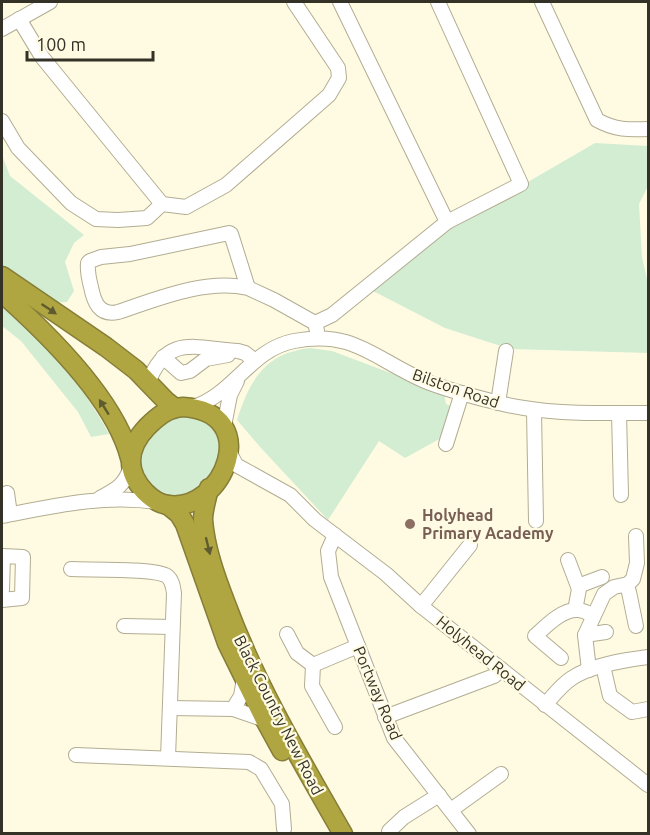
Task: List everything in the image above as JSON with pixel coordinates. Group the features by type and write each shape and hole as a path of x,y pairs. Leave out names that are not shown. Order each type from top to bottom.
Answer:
{"highway":[{"path":"2,276 106,347 136,370 148,383 184,408"},
{"path":"2,293 74,364 125,440 131,462 141,488 163,504 194,500 214,484 226,468 229,451 224,426 204,409 184,408 162,414 139,435 135,442 131,462"},
{"name":"Black Country New Road","path":"214,484 203,519 218,582 236,632 268,700 343,834"},
{"name":"Black Country New Road","path":"163,504 179,514 185,524 216,615 244,679 328,834"}],"street":[{"path":"2,29 50,2"},
{"path":"19,19 42,57 162,204 186,207 226,185 329,95 339,78 338,68 300,7 294,2"},
{"path":"340,2 447,222"},
{"path":"315,324 332,315 447,222 521,184 438,2"},
{"path":"542,2 597,120 610,128 648,129"},
{"path":"2,121 18,148 71,203 96,219 147,218 162,204"},
{"path":"248,288 229,233 130,254 101,257 88,263 94,302 108,313 217,284 235,285 248,288 274,300 315,324 319,339"},
{"name":"Bilston Road","path":"184,408 211,401 264,353 293,341 332,338 355,344 424,380 498,403 534,411 648,413"},
{"path":"148,383 154,369 169,353 186,347 238,351 245,353 255,361"},
{"path":"169,353 193,368 206,359 230,355 238,351"},
{"path":"498,403 506,351"},
{"name":"Bilston Road","path":"224,426 230,395 242,371"},
{"path":"446,444 445,425 462,393"},
{"path":"534,411 536,521"},
{"path":"619,413 621,495"},
{"name":"Holyhead Road","path":"229,451 236,465 267,481 286,501 386,574 421,606 648,785"},
{"path":"98,499 126,480 131,462"},
{"path":"214,484 239,476 267,481"},
{"path":"6,493 6,515 98,499 137,499 163,504"},
{"name":"Portway Road","path":"335,535 328,551 331,578 394,738 469,834"},
{"path":"636,536 633,579 626,585 614,587 608,591 593,615 585,635 596,668 610,696 632,712 648,710"},
{"path":"421,606 470,545"},
{"path":"2,590 3,556 23,557 22,598 2,600"},
{"path":"568,560 578,586 576,607 578,610"},
{"path":"71,569 154,572 169,577 174,593 168,758"},
{"path":"578,586 602,577"},
{"path":"626,585 636,626"},
{"path":"561,658 535,636 553,620 578,610 593,615"},
{"path":"124,627 172,627"},
{"path":"585,635 606,632"},
{"path":"287,634 297,653 313,665"},
{"path":"313,665 358,646"},
{"path":"545,705 569,680 596,668 624,660 648,657"},
{"path":"313,665 312,686 335,727"},
{"path":"385,717 494,675 501,669"},
{"path":"233,709 241,696 244,679"},
{"path":"170,708 233,709 265,720"},
{"path":"76,755 249,762 261,769 282,804 284,829"},
{"path":"450,810 501,774"},
{"path":"390,832 404,817 439,795"}],"green space":[{"path":"595,143 648,146 648,186 639,204 642,257 648,284 648,353 510,349 445,328 373,291 445,230"},
{"path":"2,155 10,176 84,235 74,243 65,262 74,291 67,302 50,303 2,267"},
{"path":"2,305 62,364 87,398 109,434 91,437 78,412 21,341 2,326"},
{"path":"310,348 332,351 444,393 446,404 451,406 443,437 405,458 379,441 328,520 237,420 254,381 271,362 294,351"},
{"path":"179,415 201,416 213,427 220,442 220,456 215,470 205,482 192,490 178,495 165,495 153,489 145,480 141,469 144,448 150,437 167,421"}],"place":[{"name":"Holyhead Primary Academy","path":"410,524"}]}
